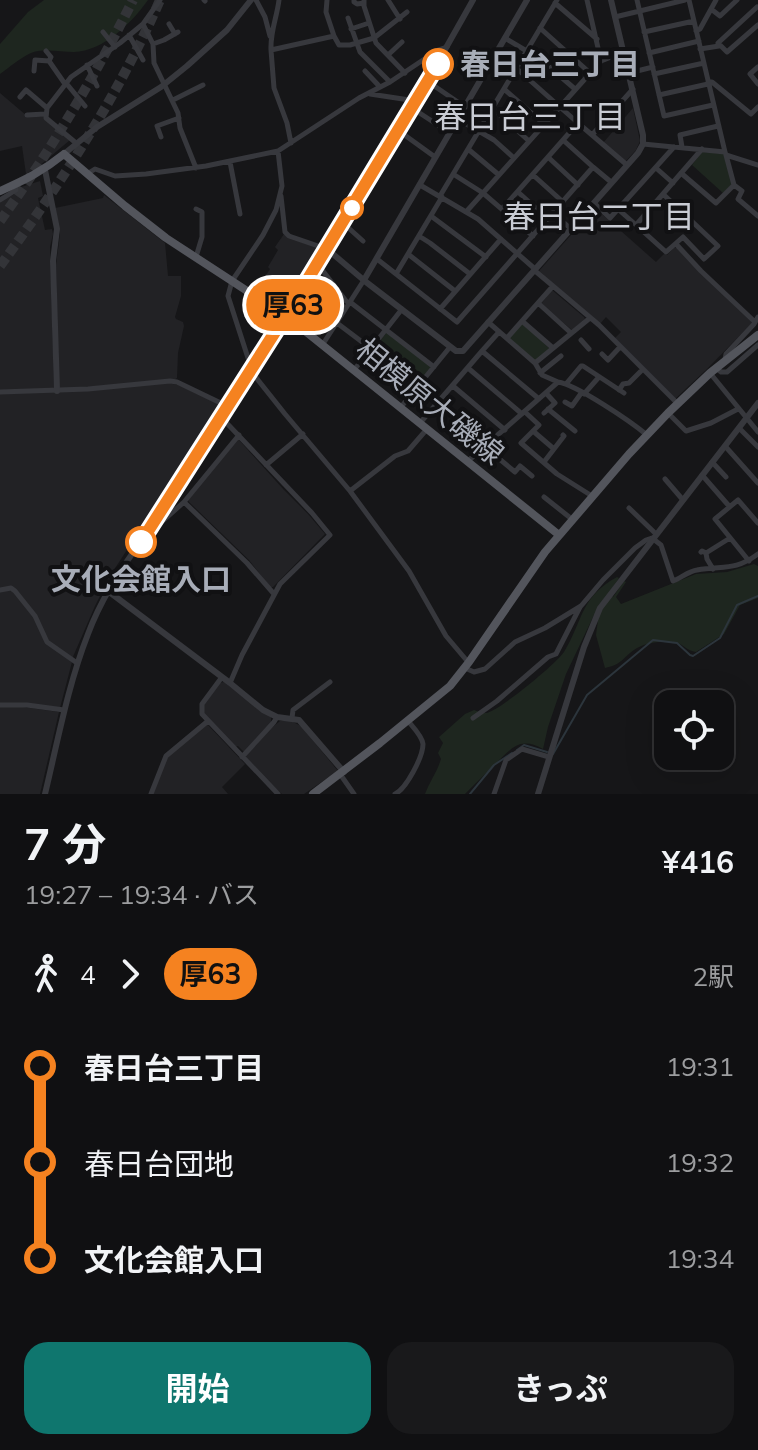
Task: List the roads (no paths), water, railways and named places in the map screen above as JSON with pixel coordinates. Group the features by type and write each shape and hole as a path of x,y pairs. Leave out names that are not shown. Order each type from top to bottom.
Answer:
{"main road":[{"path":"0,191 45,170 64,154"},
{"name":"相模原大磯線","path":"64,154 157,231 286,316 559,535"},
{"path":"313,794 450,686 559,535 668,413 725,360 758,335"}],"street":[{"path":"27,115 46,111 65,83 143,24 160,0"},
{"path":"64,154 97,127 165,84 227,30 253,0 265,17 270,37 274,88 291,143"},
{"path":"270,37 279,0"},
{"path":"327,0 326,12 339,45 357,44 374,38 407,12"},
{"path":"354,0 357,4 364,1 374,38 405,73"},
{"path":"388,0 400,19"},
{"path":"45,794 77,663 108,591 286,316 399,131 473,0"},
{"path":"322,345 377,259 527,0"},
{"path":"587,0 601,61"},
{"path":"280,195 285,232 289,236 327,249 450,347 463,351 643,144 611,0"},
{"path":"637,0 664,116 713,105"},
{"path":"615,17 666,2 687,0 734,185 742,191 738,199 758,216"},
{"path":"696,31 716,0"},
{"path":"711,9 720,16 737,0"},
{"path":"749,0 758,7 718,41 720,46 727,52 742,35 758,25"},
{"path":"396,274 556,2 597,39"},
{"path":"348,18 360,52 390,82"},
{"path":"644,32 694,21"},
{"path":"351,29 369,23"},
{"path":"143,24 153,44 154,63 173,100 196,168"},
{"path":"153,44 177,33 169,24"},
{"path":"540,28 590,73"},
{"path":"103,32 115,47"},
{"path":"129,35 143,60"},
{"path":"271,50 334,36"},
{"path":"505,38 540,59 575,89"},
{"path":"649,53 699,41"},
{"path":"388,56 402,42"},
{"path":"87,174 95,169 119,176 196,168 278,151 359,98 448,46"},
{"path":"700,49 720,46"},
{"path":"46,51 51,57 51,64"},
{"path":"466,212 601,61 624,52"},
{"path":"34,71 35,58 51,64 81,104"},
{"path":"51,64 60,60"},
{"path":"654,74 704,63"},
{"path":"87,65 97,86"},
{"path":"629,73 653,67"},
{"path":"758,67 748,73 758,84"},
{"path":"516,68 627,165"},
{"path":"365,71 380,87"},
{"path":"427,81 465,107"},
{"path":"659,95 712,82 751,114 758,107"},
{"path":"173,100 203,85"},
{"path":"20,97 27,89 46,111 49,121 76,143"},
{"path":"504,89 544,124"},
{"path":"592,135 633,89"},
{"path":"368,94 414,104 450,133"},
{"path":"492,108 529,141"},
{"path":"161,137 157,126 179,118"},
{"path":"458,119 494,140 514,158"},
{"path":"502,209 578,123"},
{"path":"682,147 680,135 718,126"},
{"path":"399,131 435,157"},
{"path":"563,140 611,182"},
{"path":"643,144 726,153 758,165"},
{"path":"594,203 610,218 674,147"},
{"path":"468,149 499,175"},
{"path":"636,225 702,149"},
{"path":"250,370 252,365 228,296 232,281 271,221 280,195 282,186 278,151"},
{"path":"549,158 578,185"},
{"path":"230,162 240,214"},
{"path":"377,259 457,322 593,167"},
{"path":"656,168 673,183"},
{"path":"45,170 58,235 53,261 57,391"},
{"path":"681,173 716,203 734,185"},
{"path":"453,174 483,193 533,236"},
{"path":"533,175 563,202"},
{"path":"420,185 478,219 590,318 678,404"},
{"path":"518,192 548,219"},
{"path":"619,210 666,252 683,237 704,259 718,246 663,194"},
{"path":"195,258 202,237 202,212 196,209"},
{"path":"553,213 571,229"},
{"path":"431,216 486,257"},
{"path":"343,223 363,241"},
{"path":"419,236 470,274"},
{"path":"440,309 501,239"},
{"path":"676,244 756,320 726,354 725,360"},
{"path":"408,254 455,291"},
{"path":"323,271 348,302 434,367"},
{"path":"507,338 553,286"},
{"path":"311,288 335,321 419,385"},
{"path":"538,303 571,333"},
{"path":"354,370 402,309"},
{"path":"535,363 590,318"},
{"path":"522,321 553,348"},
{"path":"488,322 535,363 540,373 583,393 627,419 647,435"},
{"path":"350,491 395,456 408,451 438,403 499,332"},
{"path":"581,340 589,349"},
{"path":"713,371 727,372 758,345"},
{"path":"401,408 450,347"},
{"path":"602,356 608,360 620,347"},
{"path":"482,351 539,399"},
{"path":"540,373 561,356"},
{"path":"566,384 581,366 622,392 623,384 629,383 643,369"},
{"path":"468,368 539,425 521,443 557,474 593,497"},
{"path":"250,370 350,491 409,571 446,636 474,672 485,669 515,642 581,606"},
{"path":"713,371 738,409 758,432"},
{"path":"565,402 575,408 583,393 599,377"},
{"path":"0,392 57,391 170,381 227,406"},
{"path":"468,461 558,382"},
{"path":"453,386 505,430"},
{"path":"546,393 555,403 546,411 573,427"},
{"path":"438,403 515,472 521,464 532,476"},
{"path":"538,794 591,626 607,597 758,403"},
{"path":"668,413 686,431 738,409"},
{"path":"220,416 330,535 280,584 230,683"},
{"path":"739,428 756,448"},
{"path":"533,431 554,449"},
{"path":"266,465 303,434"},
{"path":"143,539 184,502 239,435"},
{"path":"544,462 564,436"},
{"path":"725,446 758,483"},
{"path":"712,462 726,477"},
{"path":"702,475 729,506"},
{"path":"666,481 683,500"},
{"path":"544,497 573,520"},
{"path":"749,561 715,520 738,500 758,523"},
{"path":"184,502 274,594"},
{"path":"629,508 661,545 672,581 694,570 732,567 758,554"},
{"path":"473,718 548,657 556,654 581,606 635,548 654,536"},
{"path":"713,570 703,553 730,538"},
{"path":"0,590 11,588 15,591 35,616 47,642 77,663"},
{"path":"108,591 263,710 305,724 354,794"},
{"path":"222,677 201,706 202,714 278,794"},
{"path":"292,718 293,710 330,682"},
{"path":"0,705 64,710"},
{"path":"242,757 277,717"},
{"path":"151,794 166,756 208,721"},
{"path":"395,794 404,790 422,746 421,739 408,721"},
{"path":"494,794 506,760 522,749 550,755"}],"waterway":[{"path":"553,754 587,695 653,640 677,643 693,656 720,638 737,605 758,596"},
{"path":"517,750 524,745 547,752"},
{"path":"470,794 494,765 512,753"}],"tunnel":[{"path":"0,221 71,113 133,0"},
{"path":"0,266 88,138 126,71 160,0"}],"place":[{"name":"春日台三丁目","path":"438,64"},
{"name":"文化会館入口","path":"141,542"}],"district":[{"name":"春日台三丁目","path":"530,116"},
{"name":"春日台二丁目","path":"599,216"}]}
